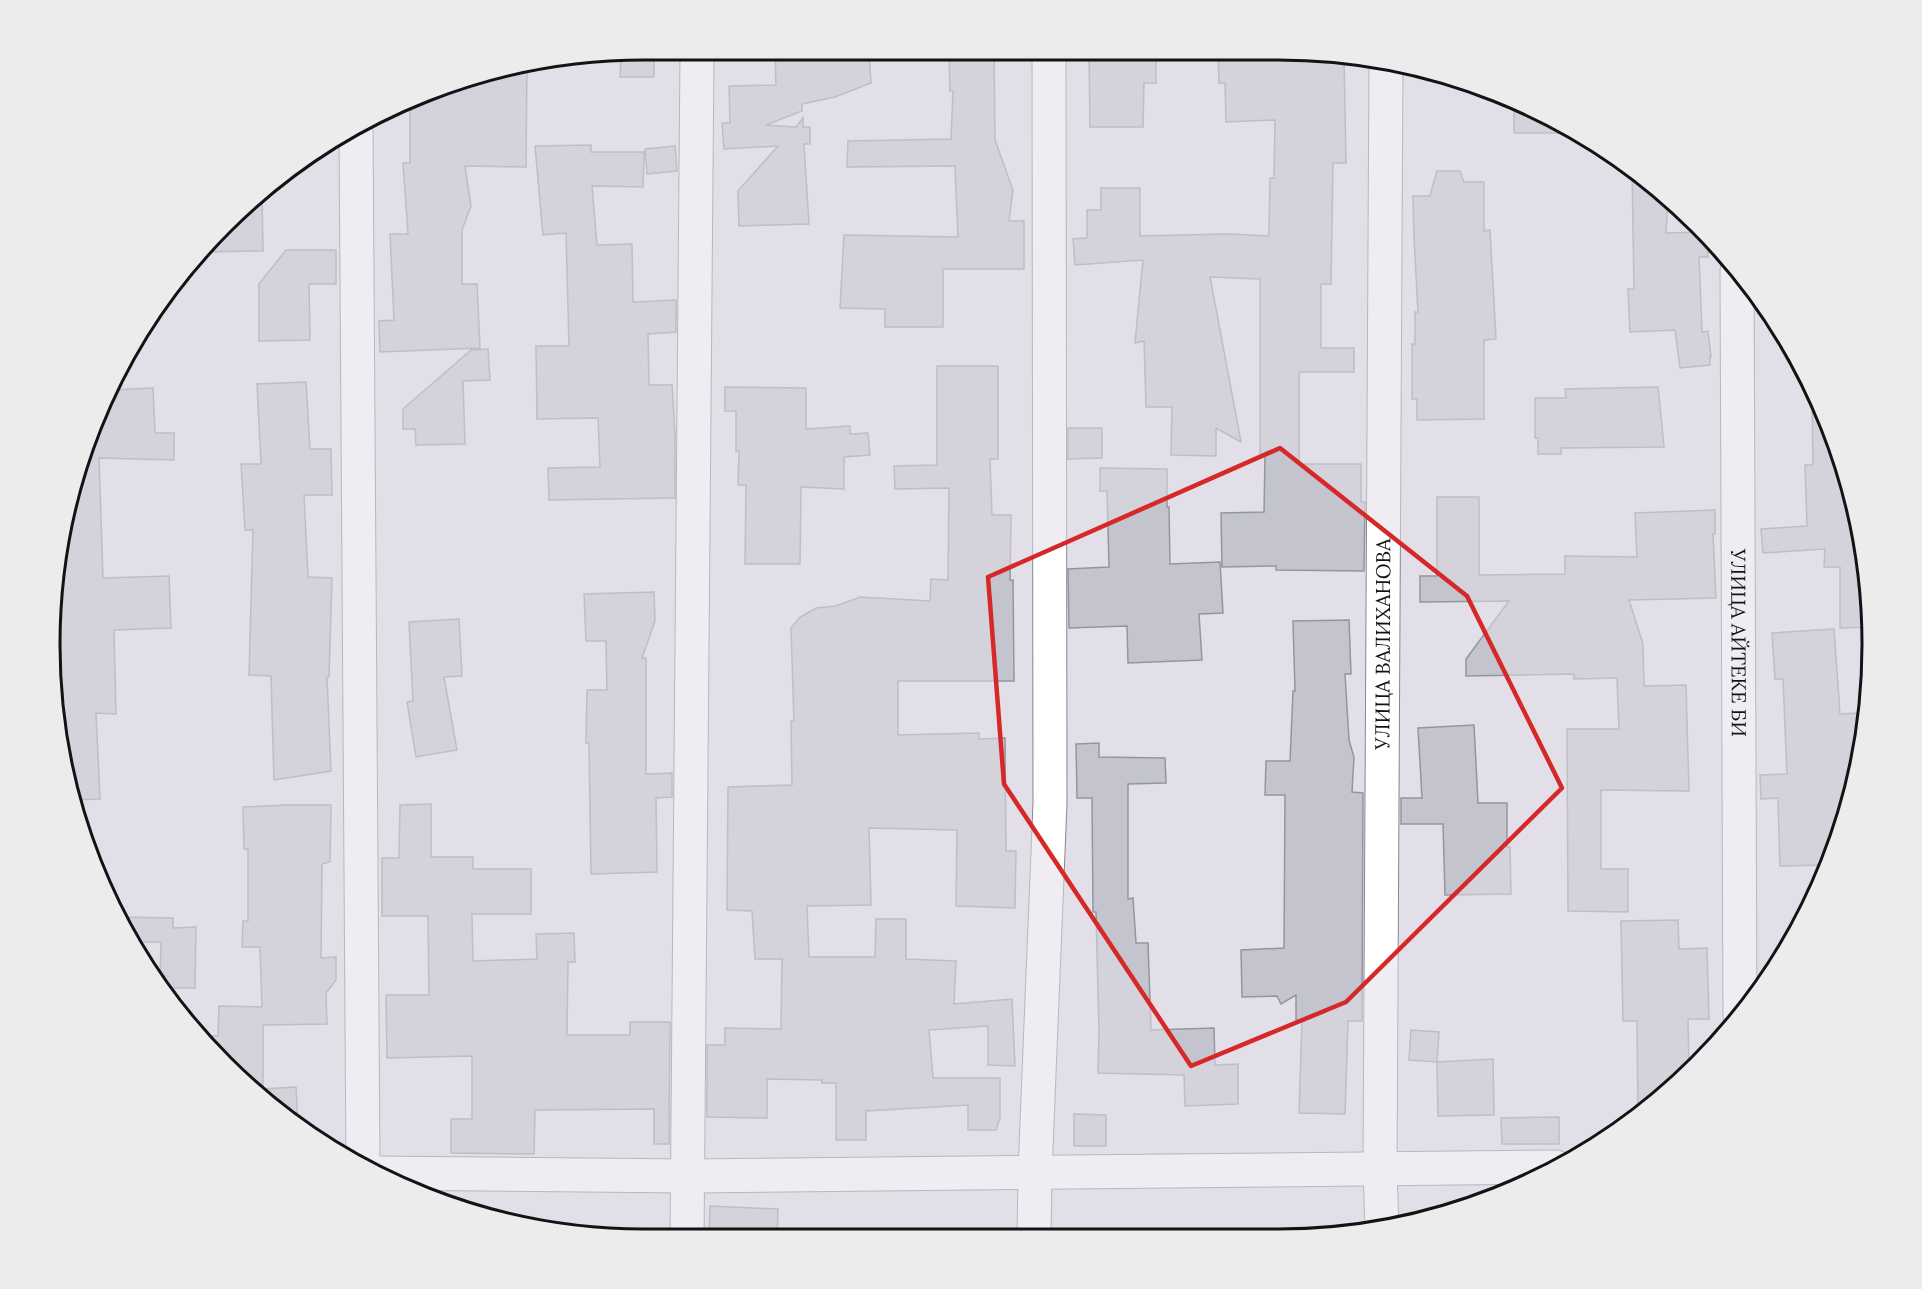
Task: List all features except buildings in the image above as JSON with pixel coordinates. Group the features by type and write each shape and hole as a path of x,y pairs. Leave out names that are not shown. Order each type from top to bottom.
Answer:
{"street":[{"path":"687,1229 697,60"},
{"path":"1034,1229 1050,803 1049,60"},
{"name":"УЛИЦА ВАЛИХАНОВА","path":"1382,1220 1380,1168 1386,70"},
{"path":"356,136 363,1157"},
{"name":"УЛИЦА АЙТЕКЕ БИ","path":"1737,284 1740,1001"},
{"path":"395,1173 688,1176 1540,1167"}],"highlighted area":[{"path":"1280,448 1467,596 1562,788 1346,1002 1191,1066 1004,784 988,577"}]}
